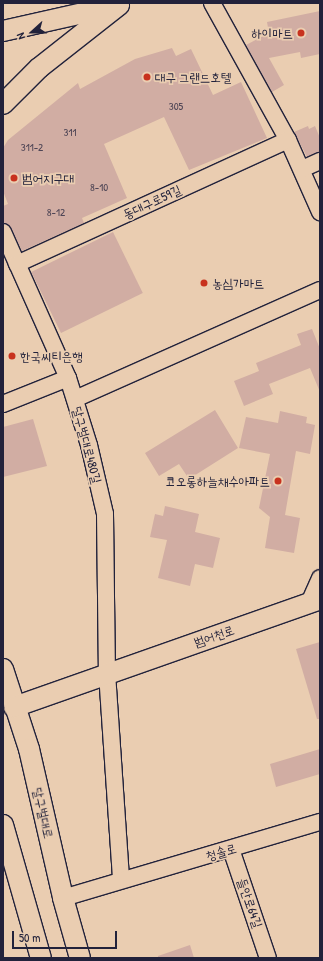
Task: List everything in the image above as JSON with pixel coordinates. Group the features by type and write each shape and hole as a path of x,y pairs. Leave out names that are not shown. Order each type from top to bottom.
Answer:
{"main road":[{"path":"3,30 123,4"},
{"path":"3,104 39,68 123,4"},
{"name":"범어천로","path":"8,709 315,601"},
{"name":"달구벌대로","path":"3,669 8,709 29,748 63,898 80,958"},
{"path":"3,825 42,958"}],"street":[{"path":"212,3 288,140 320,212"},
{"name":"동대구로59길","path":"17,264 288,140"},
{"path":"302,169 320,161"},
{"name":"달구벌대로480길","path":"3,232 68,378 90,445 105,514 107,673"},
{"path":"75,399 320,290"},
{"path":"3,404 68,378"},
{"path":"315,601 320,578"},
{"path":"107,673 121,880"},
{"name":"청솔로","path":"63,898 320,822"},
{"name":"들안로64길","path":"231,849 268,958"}],"building":[{"path":"320,11 320,54 301,58 300,52 269,58 284,85 272,92 246,45 269,33 267,22"},
{"path":"172,48 176,56 191,49 213,95 241,82 267,138 189,170 164,117 104,144 127,198 82,218 84,223 22,251 11,228 3,223 3,206 8,204 3,191 3,148 8,140 78,83 80,89 135,59"},
{"path":"308,126 309,129 315,126 320,138 320,152 307,157 294,132"},
{"path":"113,232 143,293 61,333 31,272"},
{"path":"312,329 320,349 320,392 310,368 269,384 273,394 244,406 234,381 259,371 256,363 301,345 297,334"},
{"path":"215,410 238,448 189,479 179,464 159,476 145,453"},
{"name":"코오롱하늘채수아파트","path":"280,411 307,417 306,423 315,425 310,454 296,451 285,515 300,518 294,553 265,548 270,517 259,508 270,454 239,448 246,417 278,423"},
{"path":"33,419 47,466 3,477 3,427"},
{"path":"165,506 199,514 195,532 220,538 213,568 195,564 190,586 158,578 167,540 150,537 155,514 163,516"},
{"path":"320,642 320,719 317,719 296,649"},
{"path":"320,749 320,774 276,787 270,764"},
{"path":"190,945 194,958 158,958 158,956"}],"place":[{"name":"하이마트","path":"301,33"},
{"name":"대구 그랜드호텔","path":"147,77"},
{"name":"범어지구대","path":"14,178"},
{"name":"농심가마트","path":"204,283"},
{"name":"한국씨티은행","path":"12,356"},
{"name":"코오롱하늘채수아파트","path":"278,481"}]}
